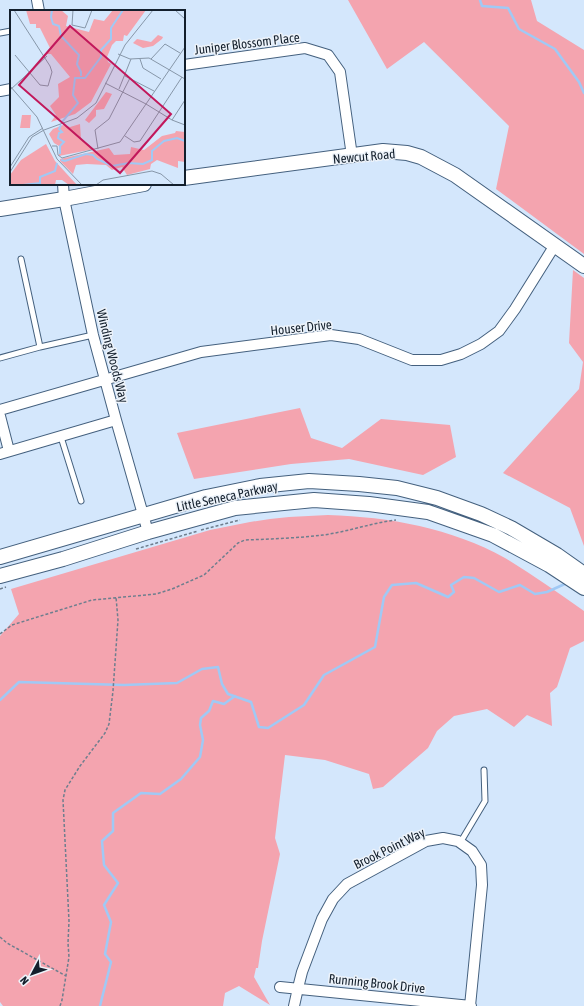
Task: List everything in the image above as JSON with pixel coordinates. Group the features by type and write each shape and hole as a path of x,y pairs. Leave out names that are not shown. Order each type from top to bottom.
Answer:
{"main road":[{"name":"Newcut Road","path":"185,178 383,151 407,152 421,157 455,175 584,266"},
{"path":"0,209 139,185"},
{"name":"Little Seneca Parkway","path":"0,557 206,497 260,486 310,481 397,488 437,498 474,511 511,528 553,560 584,588"},
{"name":"Little Seneca Parkway","path":"4,581 63,559 148,532 235,508 314,500 369,504 428,512 493,535 584,574"}],"street":[{"path":"37,0 39,10"},
{"name":"Juniper Blossom Place","path":"185,65 305,48 328,55 340,72 352,156"},
{"path":"0,91 10,89"},
{"name":"Winding Woods Way","path":"63,185 64,199 94,335 116,420 148,532"},
{"name":"Houser Drive","path":"0,410 201,352 331,335 360,338 412,360 441,360 461,354 481,344 499,331 515,309 555,245"},
{"path":"0,416 5,452 116,420"},
{"name":"Brook Point Way","path":"294,1006 302,972 322,919 333,900 347,884 426,841 443,838 460,842"},
{"path":"460,842 472,851 481,865 482,885 470,1006"},
{"name":"Running Brook Drive","path":"280,986 470,1006"}],"lane":[{"path":"0,32 10,31"},
{"path":"21,259 40,347"},
{"path":"0,358 94,335"},
{"path":"61,437 81,501"},
{"path":"460,842 485,801 484,770"}],"path":[{"path":"130,550 244,519"},
{"path":"0,634 12,625 92,600 156,594 172,589 204,575 238,542 246,540 322,535 399,519"},
{"path":"0,589 4,581"},
{"path":"60,1006 66,976 69,921 63,800 65,790 80,766 105,734 109,724 118,620 116,597"},
{"path":"0,937 7,943 66,976"}],"shaded area":[{"path":"348,0 531,0 537,21 584,50 584,254 496,189 509,126 424,42 387,69"},
{"path":"573,270 584,278 584,546 570,508 503,473 579,389 583,362 569,343"},
{"path":"300,408 311,438 342,448 381,419 450,425 456,457 423,475 349,459 291,464 194,479 177,433"},
{"path":"328,515 374,518 420,526 463,539 505,558 584,611 584,641 570,648 557,687 550,693 552,726 527,715 514,727 487,709 454,716 437,731 428,748 383,787 373,789 369,774 325,760 285,755 275,838 280,854 258,968 256,968 254,977 270,1005 239,986 225,993 223,1006 3,1006 0,1002 0,636 19,614 11,589 210,530 270,519"}],"waterway":[{"path":"480,0 482,6 508,8 519,29 555,49 579,82 584,93"},
{"path":"0,700 19,682 124,685 177,683 202,669 218,667 222,684 228,694 251,702 259,727 268,728 304,705 324,675 375,647 384,597 392,585 416,583 448,597 454,592 451,585 464,577 474,578 499,592 520,585 535,594 547,592 567,583"},
{"path":"100,1006 111,962 105,954 111,922 104,905 118,883 104,865 102,841 113,831 113,813 141,793 160,794 181,779 200,757 203,740 200,725 201,718 209,711 213,701 224,704 235,696"}]}
